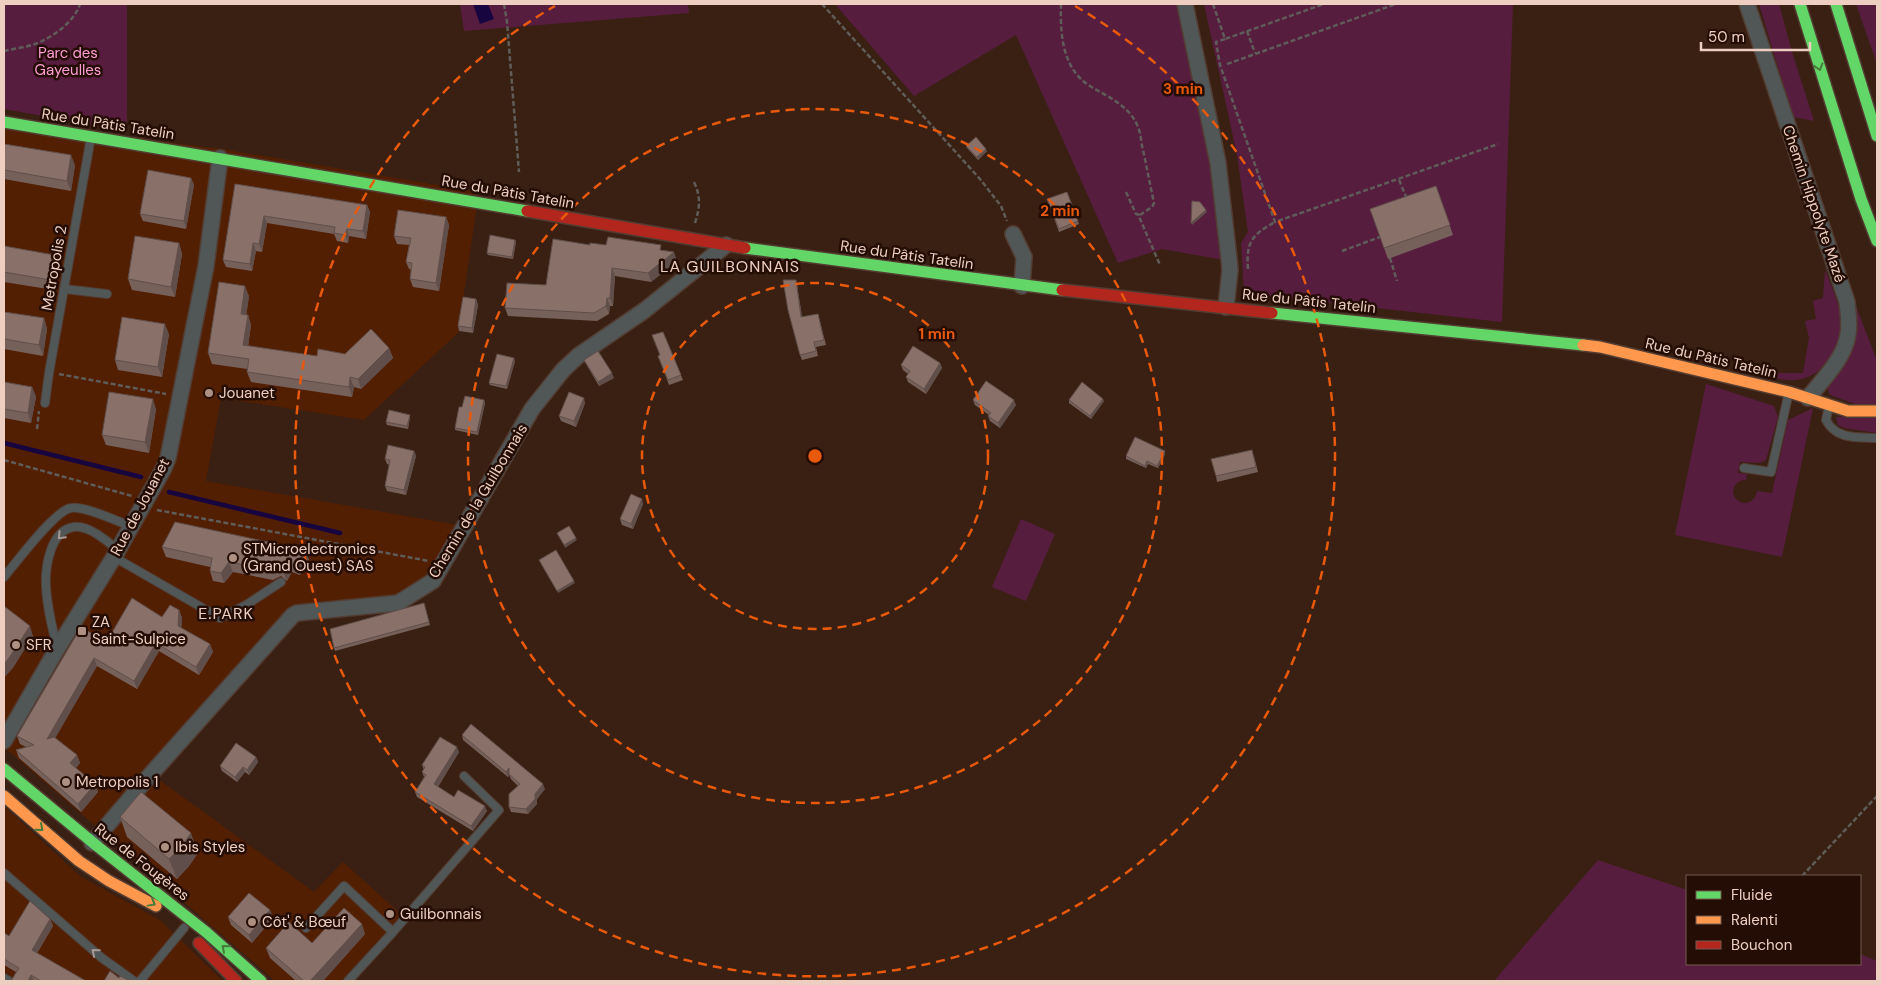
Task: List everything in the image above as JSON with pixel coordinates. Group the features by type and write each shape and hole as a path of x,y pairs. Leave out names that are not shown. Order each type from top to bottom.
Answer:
{"main road":[{"path":"1800,4 1855,180 1877,241"},
{"path":"1836,4 1877,136"},
{"name":"Rue du Pâtis Tatelin","path":"4,122 726,245 858,264 1022,286 1600,347 1789,392 1848,411 1877,411"},
{"name":"Rue de Fougères","path":"4,769 92,843 180,910 261,981"},
{"path":"4,796 79,861 108,881 160,908 184,928 236,981"}],"street":[{"path":"1185,4 1218,163 1229,265 1226,307"},
{"name":"Chemin Hippolyte Mazé","path":"1747,4 1847,302 1848,334 1845,346 1833,366 1808,398"},
{"name":"Rue de Jouanet","path":"4,741 57,649 116,554 168,458 206,266 220,158"},
{"path":"1013,234 1024,257 1022,286"},
{"name":"Chemin de la Guilbonnais","path":"92,843 293,615 297,613 398,603 433,581 532,409 563,370 578,356 645,310 726,245"}],"lane":[{"name":"Metropolis 2","path":"45,403 91,137"},
{"path":"65,289 107,294"},
{"path":"1744,468 1771,472 1789,392"},
{"path":"1830,404 1826,420 1829,428 1836,433 1846,436 1877,438"},
{"path":"4,577 59,513 72,507 90,511 131,526"},
{"path":"57,649 46,586 48,558 58,538 67,529 80,528 100,536 116,554 220,618 246,605 281,582"},
{"path":"348,981 499,810 464,776"},
{"path":"4,873 102,958 134,981"},
{"path":"306,928 344,886 393,932"},
{"path":"140,981 184,928"},
{"path":"4,978 9,981"}],"path":[{"path":"4,51 41,42 62,28 77,14 80,4"},
{"path":"504,4 519,172"},
{"path":"822,4 980,179 1001,206 1013,234"},
{"path":"1061,4 1060,36 1074,71 1080,80 1126,109 1138,127 1154,202 1152,207 1140,214"},
{"path":"1213,4 1225,39"},
{"path":"1275,222 1220,65 1216,42 1324,4"},
{"path":"1227,64 1396,4"},
{"path":"1247,31 1255,54"},
{"path":"1248,269 1247,252 1250,243 1263,229 1275,222 1498,144"},
{"path":"1399,180 1410,207"},
{"path":"690,239 700,208 700,200 694,182"},
{"path":"1126,192 1136,214 1140,214"},
{"path":"1140,214 1140,219 1160,265"},
{"path":"1342,251 1380,238"},
{"path":"1390,258 1397,281"},
{"path":"49,373 180,396"},
{"path":"37,430 40,404 45,403"},
{"path":"4,460 138,498 143,507 443,563"},
{"path":"1803,875 1877,796"}],"shaded area":[{"path":"473,4 488,4 494,19 480,24"},
{"path":"4,122 222,149 479,192 458,333 364,420 221,398 206,481 464,526 433,581 398,603 297,613 151,774 314,892 343,862 402,915 341,981 275,981 4,747"},
{"path":"4,806 80,876 160,920 223,981 4,981"}],"green space":[{"name":"Parc des Gayeulles","path":"4,4 127,4 127,131 4,109"},
{"path":"460,4 688,4 689,13 464,31"},
{"path":"835,4 1179,4 1189,62 1212,156 1224,260 1162,249 1118,263 1016,35 914,96"},
{"path":"1204,4 1513,4 1502,322 1244,293 1241,243 1248,232 1237,155"},
{"path":"1759,4 1779,4 1814,121 1793,117"},
{"path":"1856,4 1877,4 1877,64"},
{"path":"1825,270 1836,297 1841,319 1839,336 1831,356 1817,372 1808,377 1798,380 1786,380 1770,376 1765,373 1803,373 1809,338 1805,321 1816,319 1813,301 1823,298"},
{"path":"1851,293 1877,361 1877,405 1861,406 1830,395 1828,389"},
{"path":"1706,384 1774,406 1778,417 1766,460 1760,463 1740,462 1738,473 1747,474 1746,480 1737,483 1733,493 1738,501 1746,503 1753,500 1757,491 1772,493 1788,420 1813,408 1782,557 1675,535"},
{"path":"1877,416 1877,433 1844,428 1838,425 1836,417"},
{"path":"1021,519 1055,534 1026,601 992,587"},
{"path":"1598,860 1686,890 1686,965 1861,965 1861,954 1877,961 1877,981 1494,981"}],"building":[{"path":"976,137 986,149 977,157 966,146"},
{"path":"4,144 71,155 67,181 4,170"},
{"path":"148,170 191,178 184,221 140,214"},
{"path":"235,184 367,205 363,231 347,229 345,235 334,233 335,227 264,216 259,244 253,243 250,264 223,260"},
{"path":"1436,186 1450,225 1384,248 1370,209"},
{"path":"1067,192 1078,221 1059,229 1047,199"},
{"path":"1192,201 1200,202 1206,210 1191,223"},
{"path":"398,210 446,217 436,283 410,279 412,263 406,262 411,238 394,236"},
{"path":"490,235 515,240 512,257 487,253"},
{"path":"135,236 179,243 171,287 128,279"},
{"path":"608,237 661,245 660,250 674,252 648,273 612,268 610,298 607,298 606,306 594,313 505,308 507,283 546,285 553,239 590,245 590,243 606,245"},
{"path":"4,246 54,255 50,280 4,272"},
{"path":"783,280 796,280 801,317 818,314 824,340 814,342 816,351 800,355 788,310"},
{"path":"219,282 245,286 241,314 248,315 243,345 317,356 318,349 345,354 371,329 389,348 358,379 350,377 349,387 247,372 249,359 208,353"},
{"path":"463,297 476,299 472,328 458,326"},
{"path":"4,312 44,318 39,345 4,339"},
{"path":"122,317 165,324 158,367 115,360"},
{"path":"663,332 681,375 668,380 652,335"},
{"path":"913,346 940,363 924,389 906,377 910,371 901,365"},
{"path":"598,351 612,373 598,382 584,360"},
{"path":"497,354 514,358 506,386 489,383"},
{"path":"986,381 1014,400 998,423 988,416 991,413 973,400"},
{"path":"4,382 32,387 28,413 4,409"},
{"path":"1082,382 1103,399 1090,416 1069,400"},
{"path":"109,392 153,399 145,442 102,435"},
{"path":"569,392 584,398 574,421 559,416"},
{"path":"465,396 484,400 477,432 455,428 459,407 462,407"},
{"path":"389,410 410,415 407,426 386,422"},
{"path":"1135,437 1165,451 1157,466 1147,461 1145,466 1126,456"},
{"path":"388,445 414,451 404,490 385,486 390,460 385,459"},
{"path":"1252,450 1256,467 1216,476 1211,459"},
{"path":"631,494 642,499 631,524 620,519"},
{"name":"STMicroelectronics (Grand Ouest) SAS","path":"175,522 305,550 296,565 288,563 283,571 278,567 270,570 229,562 221,573 210,571 212,558 162,547"},
{"path":"569,526 576,538 564,545 557,533"},
{"path":"556,550 574,581 557,591 539,560"},
{"path":"132,598 162,617 170,605 179,610 178,626 210,644 196,667 156,643 134,681 94,658 47,739 54,737 77,755 70,763 95,784 78,804 16,750 34,745 17,736 81,627 104,641 108,635 110,636"},
{"path":"424,603 429,622 334,648 330,629"},
{"path":"4,606 30,626 4,664"},
{"path":"471,724 543,784 535,794 535,799 526,809 509,807 509,794 520,784 509,774 509,768 506,772 462,735"},
{"path":"440,737 457,747 434,784 454,797 458,790 485,806 471,826 415,792 426,775 422,772 425,767 422,765"},
{"path":"236,743 256,757 247,770 243,767 235,777 220,766"},
{"path":"141,792 191,833 182,846 169,859 120,817"},
{"name":"Côt' & Bœuf","path":"249,893 270,910 249,935 228,917"},
{"path":"30,901 50,919 32,950 86,981 41,981 31,975 28,981 11,981 19,968 4,959 4,933 9,936"},
{"path":"344,908 362,924 310,981 304,981 266,948 289,922 312,943"},
{"path":"110,971 119,978 120,976 130,981 104,981"}],"waterway":[{"path":"4,443 141,477"},
{"path":"169,492 340,533"}],"traffic: fast":[{"path":"1800,4 1861,199 1877,241"},
{"path":"1836,4 1877,136"},
{"path":"4,122 527,211"},
{"path":"745,248 1062,290"},
{"path":"1272,313 1583,345"},
{"path":"4,769 97,846 206,932 261,981"}],"traffic: slow":[{"path":"1583,345 1600,347 1789,392 1848,411 1877,411"},
{"path":"4,796 79,861 109,881 156,906"}],"traffic: jam":[{"path":"527,211 745,248"},
{"path":"1062,290 1272,313"},
{"path":"199,943 236,981"}],"place":[{"name":"Jouanet","path":"209,393"},
{"name":"STMicroelectronics (Grand Ouest) SAS","path":"233,558"},
{"name":"ZA Saint-Sulpice","path":"82,631"},
{"name":"SFR","path":"16,645"},
{"name":"Metropolis 1","path":"66,782"},
{"name":"Ibis Styles","path":"165,847"},
{"name":"Guilbonnais","path":"390,914"},
{"name":"Côt' & Bœuf","path":"252,922"}],"district":[{"name":"LA GUILBONNAIS","path":"730,266"},
{"name":"E.PARK","path":"226,613"}]}
